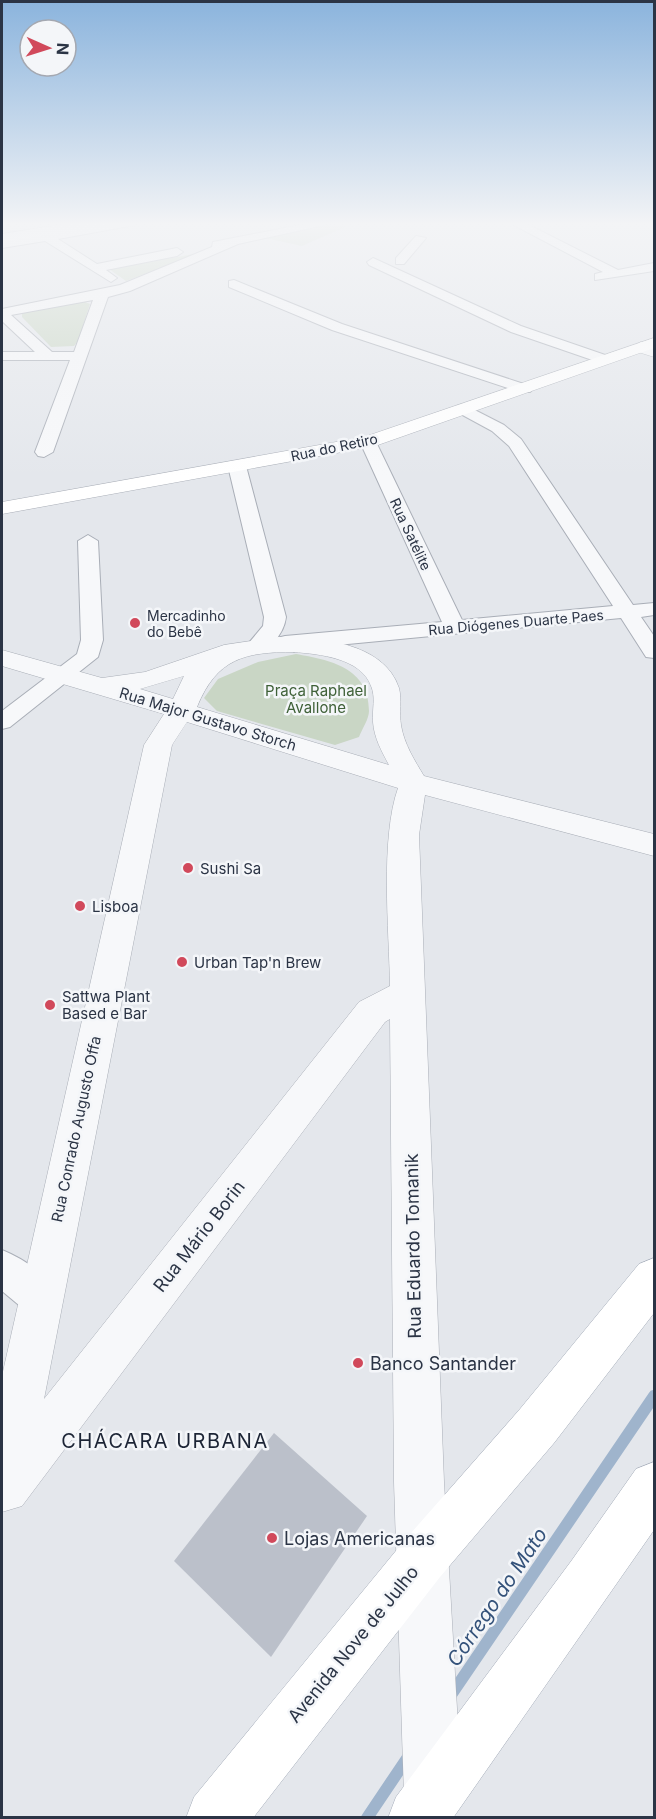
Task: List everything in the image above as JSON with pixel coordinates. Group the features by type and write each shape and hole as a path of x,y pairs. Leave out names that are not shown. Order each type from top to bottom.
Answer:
{"main road":[{"name":"Rua do Retiro","path":"2,508 368,441 644,349"},
{"name":"Avenida Nove de Julho","path":"215,1818 422,1575 654,1279"},
{"path":"428,1810 654,1487"}],"street":[{"path":"2,314 38,307"},
{"path":"44,452 97,307"},
{"path":"289,307 337,327 525,389"},
{"path":"467,307 493,319 606,360"},
{"path":"492,307 510,316 644,349"},
{"path":"2,314 48,356"},
{"path":"493,319 510,316"},
{"path":"2,356 80,356"},
{"path":"463,409 498,428 515,443 654,652"},
{"name":"Rua Satélite","path":"368,441 454,627"},
{"path":"92,682 135,684 151,681 246,647 274,627 275,617 237,466"},
{"path":"2,722 87,657 92,640 88,541"},
{"name":"Rua Diógenes Duarte Paes","path":"246,647 654,609"},
{"path":"377,634 358,652 359,660 374,670 387,689 388,732 400,762 414,783"},
{"name":"Rua Diógenes Duarte Paes","path":"285,643 314,646 359,660"},
{"name":"Rua Conrado Augusto Offa","path":"2,1484 158,746 171,723 182,711 195,680 205,670 246,647"},
{"name":"Rua Major Gustavo Storch","path":"2,658 92,682 414,783 654,845"},
{"path":"328,756 352,753 369,747 388,732"},
{"name":"Rua Eduardo Tomanik","path":"414,783 407,804 404,835 422,1575 429,1728 428,1810"},
{"name":"Rua Mário Borin","path":"2,1492 372,1012 407,994"},
{"path":"2,1268 40,1298"}],"green space":[{"path":"48,307 89,307 78,341 74,346 51,347 22,317 22,314"},
{"name":"Praça Raphael Avallone","path":"296,654 321,659 345,668 362,684 367,696 369,711 359,737 335,745 217,711 204,698 218,679 258,662"}],"building":[{"name":"Lojas Americanas","path":"274,1433 367,1516 271,1657 174,1561"}],"waterway":[{"name":"Córrego do Mato","path":"451,1695 654,1396"},
{"name":"Córrego do Mato","path":"367,1818 408,1757"}],"place":[{"name":"Mercadinho do Bebê","path":"135,623"},
{"name":"Sushi Sa","path":"188,868"},
{"name":"Lisboa","path":"80,906"},
{"name":"Urban Tap'n Brew","path":"182,962"},
{"name":"Sattwa Plant Based e Bar","path":"50,1005"},
{"name":"Banco Santander","path":"358,1363"},
{"name":"Lojas Americanas","path":"272,1538"}],"district":[{"name":"CHÁCARA URBANA","path":"165,1441"}]}
